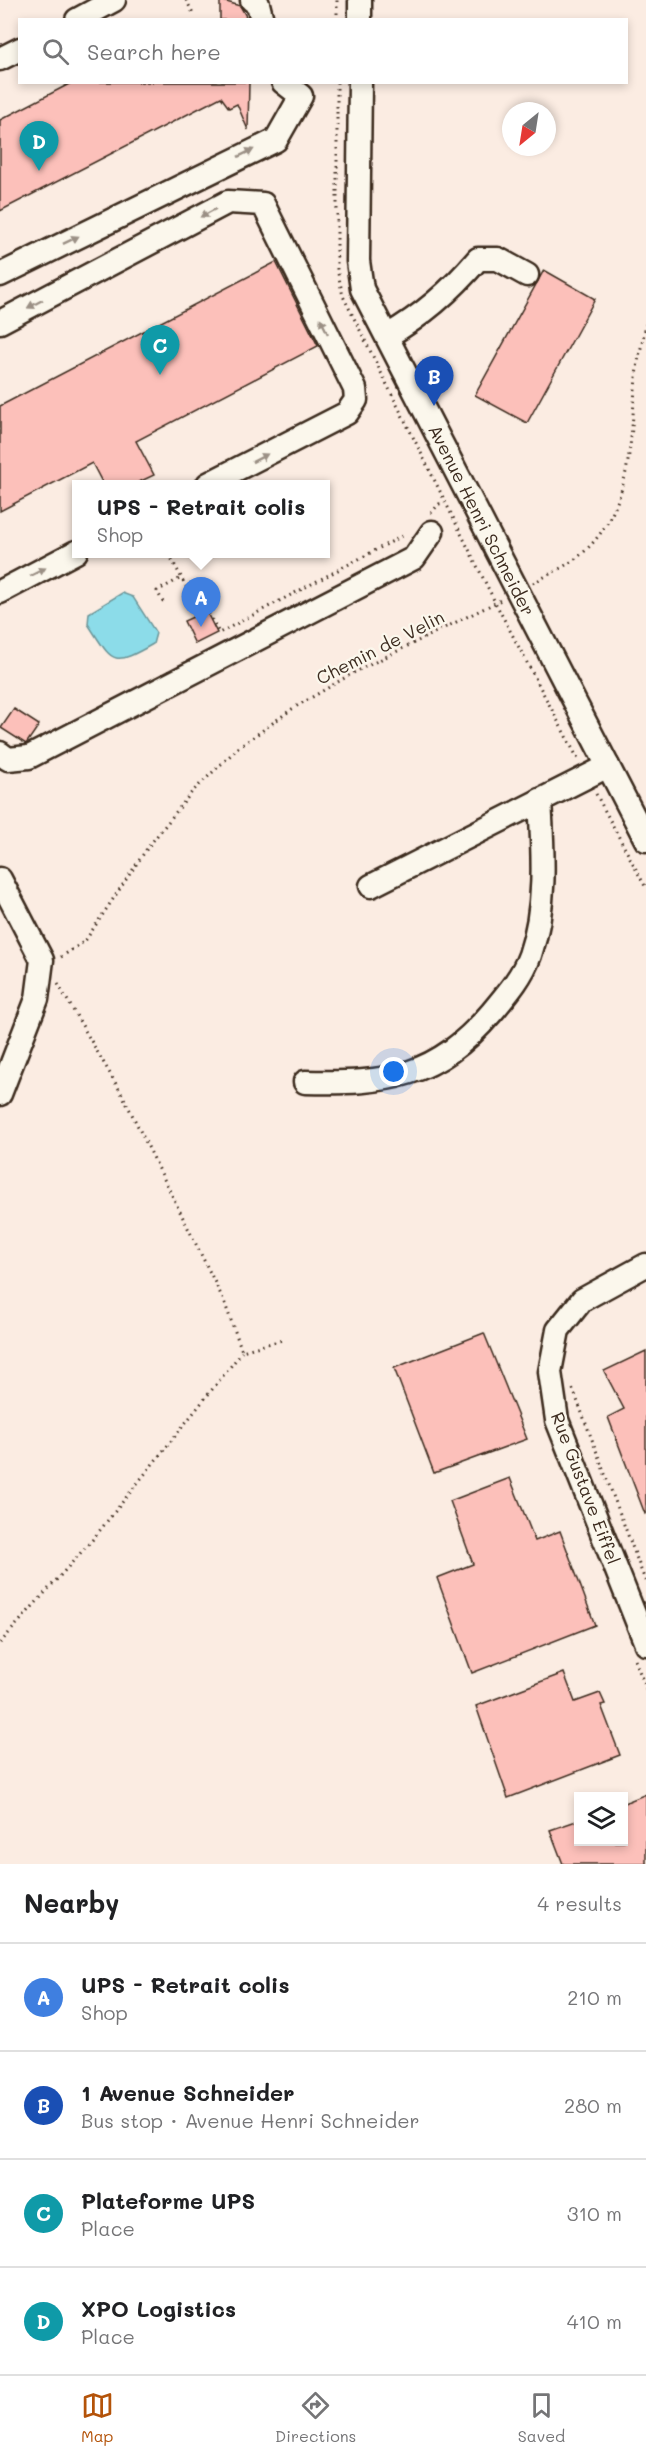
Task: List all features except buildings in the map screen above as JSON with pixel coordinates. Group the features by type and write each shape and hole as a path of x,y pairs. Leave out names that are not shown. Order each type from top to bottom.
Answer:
{"street":[{"path":"80,18 114,0"},
{"path":"252,0 258,4 262,18"},
{"path":"360,0 360,18"},
{"path":"0,59 18,50"},
{"path":"0,275 276,140 301,96 286,84"},
{"name":"Avenue Henri Schneider","path":"360,84 358,261 362,289 646,840"},
{"path":"0,322 228,202 264,204 354,388 356,400 347,412 216,480"},
{"path":"387,336 413,321 459,281 478,259 498,259 527,275"},
{"path":"0,753 8,759 29,757 414,558 428,526"},
{"path":"0,591 72,554"},
{"path":"371,886 608,766"},
{"path":"305,1082 353,1083 394,1077 433,1065 472,1035 517,982 530,955 538,921 544,869 540,800"},
{"path":"0,879 44,964 37,999 0,1094"},
{"name":"Rue Gustave Eiffel","path":"646,1265 582,1300 558,1330 550,1372 557,1420 646,1644"}],"path":[{"path":"186,0 193,14"},
{"path":"337,0 337,18"},
{"name":"Chemin de Velin","path":"44,964 85,941 148,847 192,792 238,748 292,709 353,673 496,604 564,566 586,550 604,529 615,509 630,459 636,375 646,324"},
{"path":"428,526 439,504 446,503"},
{"path":"171,558 199,612 206,608 219,633 407,534"},
{"path":"163,602 157,591 182,578"},
{"path":"496,604 646,888"},
{"path":"58,984 123,1096 224,1301 242,1351"},
{"path":"0,1643 93,1539 242,1351 282,1340"},
{"path":"571,1382 646,1583"}],"water":[{"path":"122,593 133,597 156,633 153,644 121,658 108,653 88,624 89,613"}],"place":[{"name":"XPO Logistics","path":"39,171"},
{"name":"Plateforme UPS","path":"160,375"},
{"name":"1 Avenue Schneider","path":"434,406"},
{"name":"UPS - Retrait colis","path":"201,627"}]}
